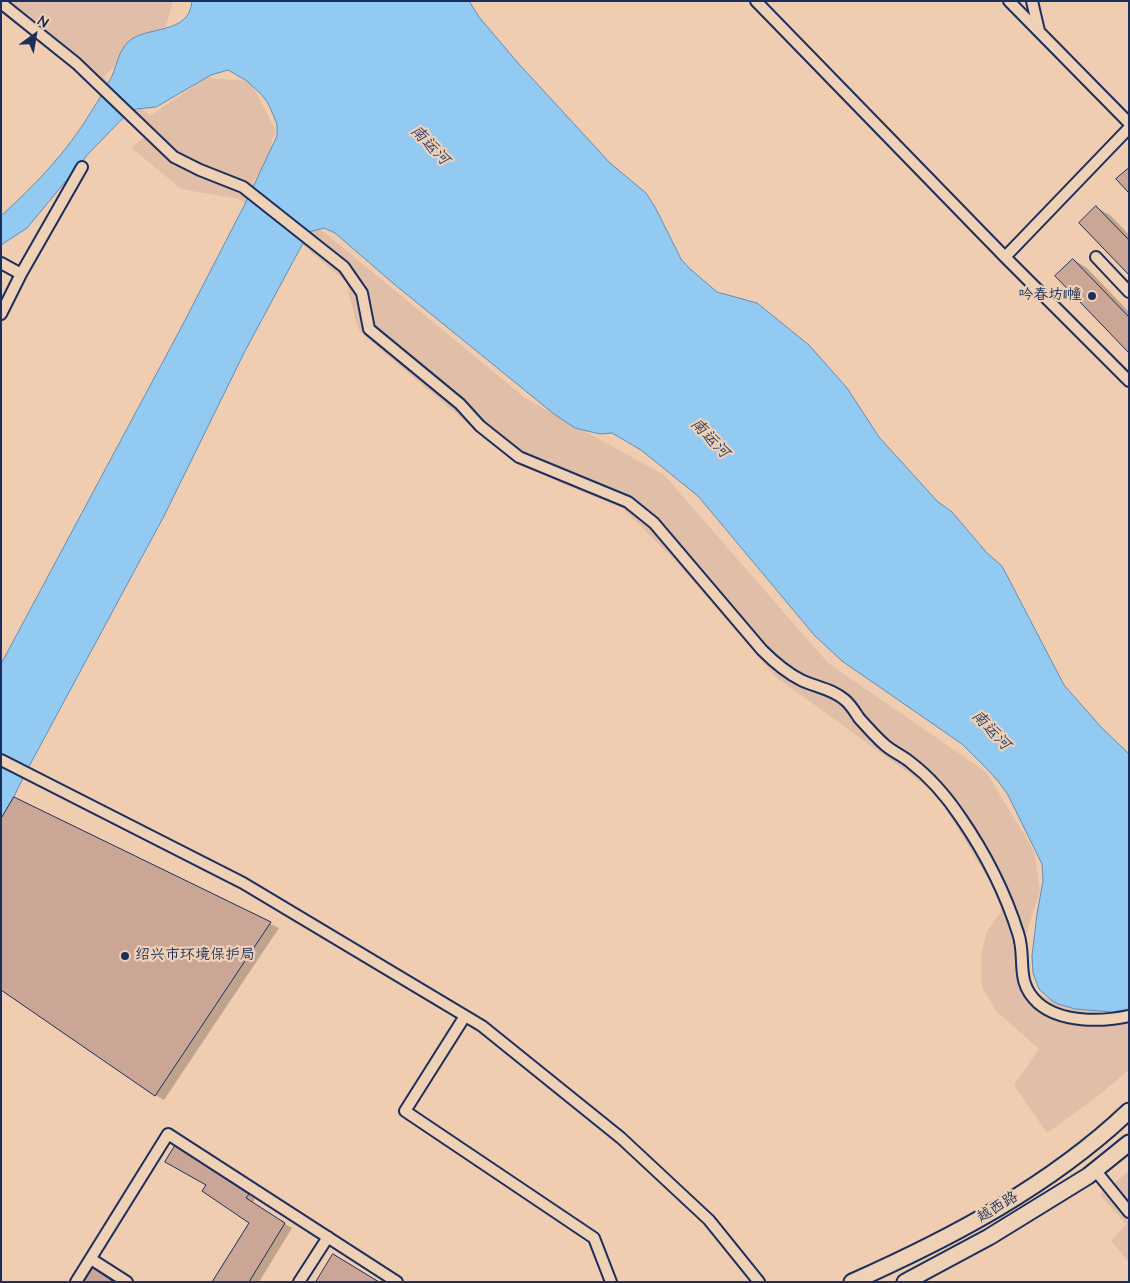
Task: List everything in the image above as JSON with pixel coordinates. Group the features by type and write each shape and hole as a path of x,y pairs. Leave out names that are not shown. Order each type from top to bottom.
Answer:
{"main road":[{"name":"越西路","path":"852,1282 976,1222 1056,1171 1129,1111"},
{"name":"越西路","path":"905,1282 989,1237 1095,1170 1129,1143"}],"street":[{"path":"756,1 1004,257 1129,381"},
{"path":"1009,1 1129,123"},
{"path":"1032,1 1039,31"},
{"path":"1,3 76,63 174,157 200,170 243,187 344,266 362,293 369,329 460,404 480,426 519,456 628,502 654,523 778,667 845,699 886,747 909,761 936,784 961,818 997,880 1019,935 1023,981 1028,992 1040,1004 1063,1016 1113,1019 1129,1016"},
{"path":"1004,257 1129,128"},
{"path":"1,314 21,274 82,167"},
{"path":"1096,257 1129,292"},
{"path":"1,263 21,274"},
{"path":"1,760 243,883 482,1026 620,1138 709,1220 758,1282"},
{"path":"465,1016 405,1111 594,1238 611,1282"},
{"path":"76,1282 168,1134 397,1282"},
{"path":"1095,1170 1129,1212"},
{"path":"299,1282 328,1237"},
{"path":"90,1259 127,1282"}],"shaded area":[{"path":"1,1 173,1 163,37 137,46 103,77 150,116 206,78 250,81 276,131 272,140 269,159 252,183 313,223 525,398 664,475 828,663 986,772 1034,851 1040,890 1026,935 1028,979 1032,989 1050,1000 1071,1009 1129,1010 1129,1070 1094,1099 1047,1133 1014,1085 1039,1049 997,1012 982,987 981,958 986,933 1001,912 1001,900 936,793 776,677 670,555 622,508 561,483 519,462 473,428 360,332 346,282 302,244 239,199 181,189 132,148 144,137 92,85 1,12"},
{"path":"1129,1171 1129,1262 1111,1241 1126,1224 1100,1195"}],"water":[{"name":"南运河","path":"192,1 469,1 479,17 518,63 610,163 646,193 681,259 689,268 717,292 757,303 809,345 847,388 879,437 937,501 952,512 987,553 1002,566 1064,685 1101,727 1129,754 1129,1009 1112,1012 1075,1009 1058,1004 1039,989 1033,973 1032,956 1043,881 1042,864 1008,795 998,781 962,744 842,661 815,636 698,496 641,450 612,433 600,434 575,428 554,414 394,284 335,233 324,228 309,232 245,351 164,516 26,772 1,823 1,664 182,326 245,204 277,136 277,124 268,103 247,81 228,70 211,75 156,107 130,111 89,153 27,228 1,245 1,216 38,180 72,141 105,90 120,54 128,42 145,33 175,25 184,20 189,12"}],"building":[{"path":"1129,168 1129,193 1116,179"},
{"path":"1096,206 1129,240 1129,275 1079,223"},
{"name":"吟春坊11幢","path":"1073,259 1129,317 1129,353 1055,276"},
{"name":"绍兴市环境保护局","path":"14,797 271,922 155,1096 1,990 1,819"},
{"path":"175,1146 249,1194 246,1198 285,1223 249,1282 212,1282 249,1223 202,1191 206,1185 165,1162"},
{"path":"333,1254 379,1282 316,1282"},
{"path":"93,1268 114,1282 84,1282"}],"place":[{"name":"吟春坊11幢","path":"1092,296"},
{"name":"绍兴市环境保护局","path":"125,956"}]}
